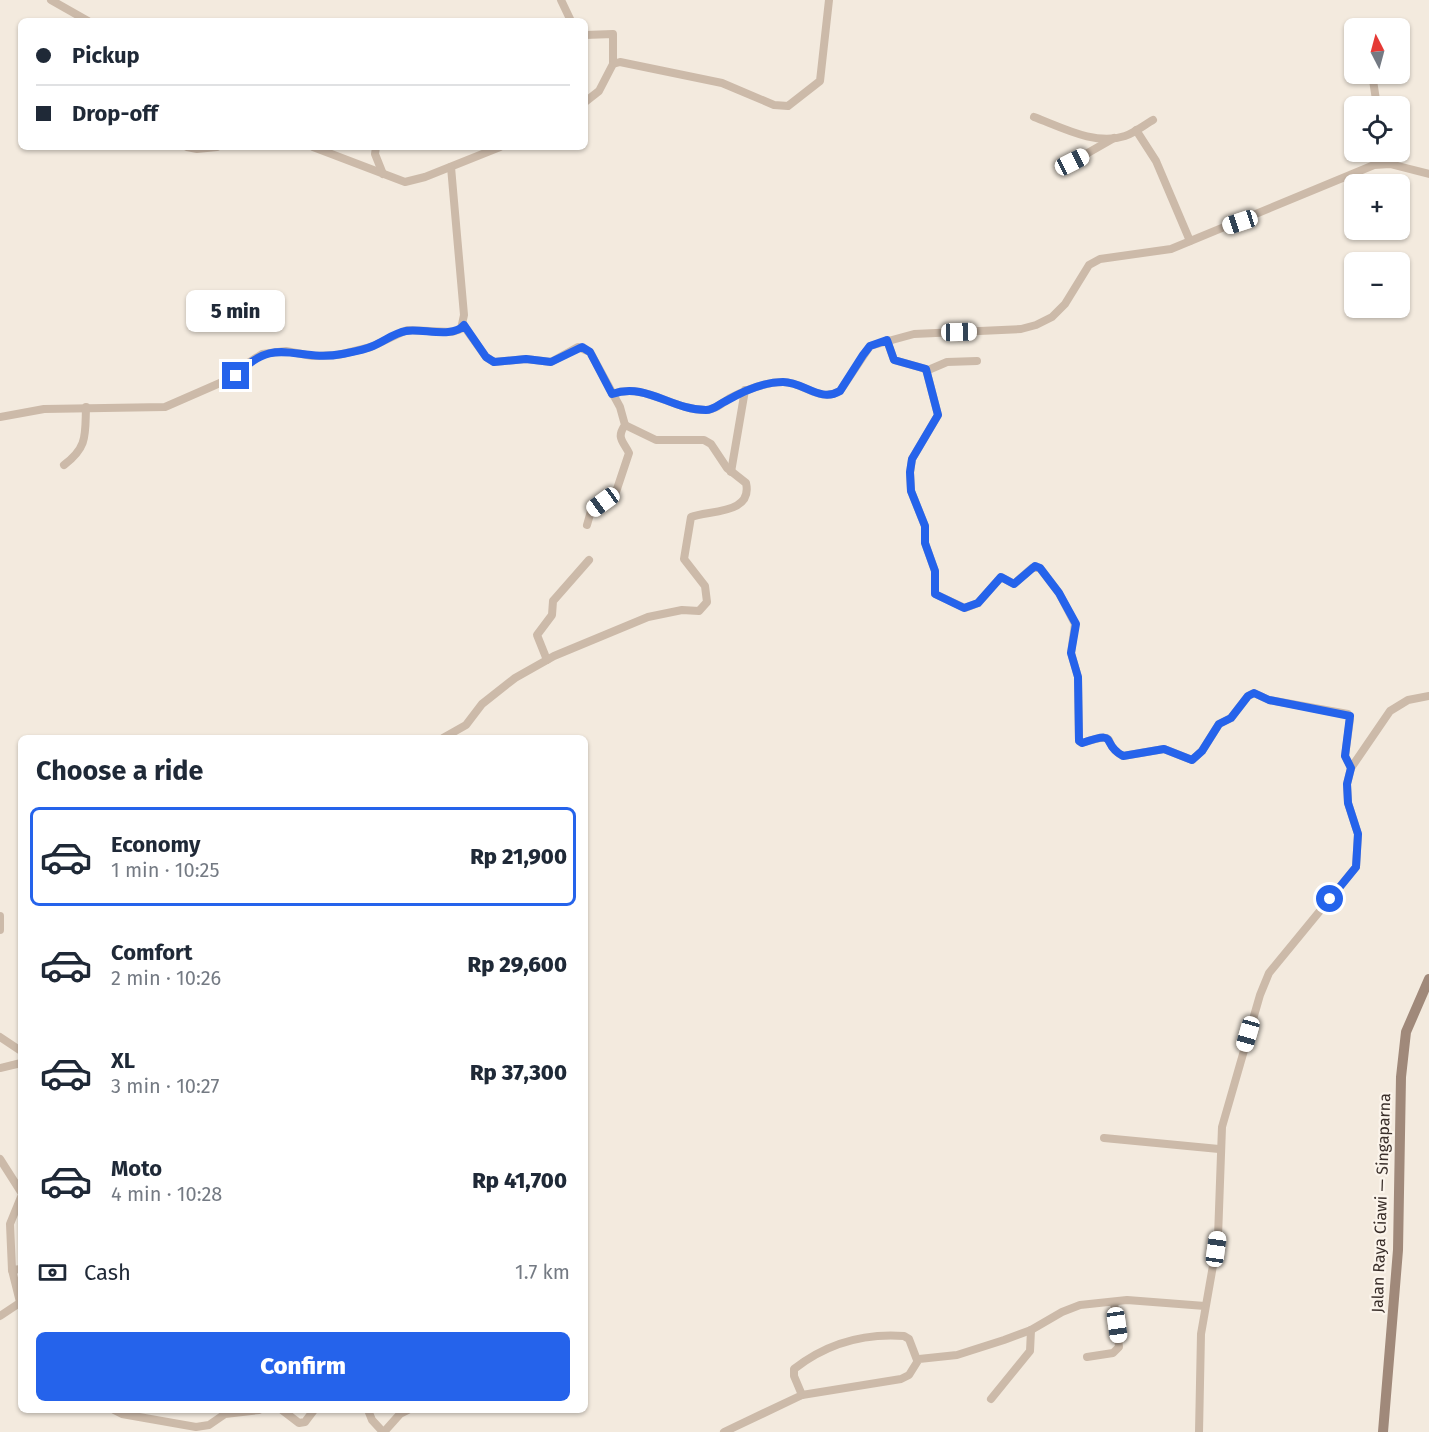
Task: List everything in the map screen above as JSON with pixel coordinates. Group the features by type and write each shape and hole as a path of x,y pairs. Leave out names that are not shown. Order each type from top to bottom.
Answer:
{"main road":[{"name":"Jalan Raya Ciawi — Singaparna","path":"1383,1432 1398,1250 1401,1077 1406,1032 1429,979"}],"street":[{"path":"51,0 83,18"},
{"path":"561,0 570,18"},
{"path":"613,64 627,63 722,83 774,105 788,106 820,81 829,0"},
{"path":"588,35 613,34 613,64 599,91 588,100"},
{"path":"1034,117 1079,134 1114,138"},
{"path":"1072,162 1114,138 1154,120"},
{"path":"1136,130 1156,161 1190,241"},
{"path":"321,150 409,182 452,167 486,150"},
{"path":"374,150 383,174"},
{"path":"612,394 634,389 682,406 705,410 713,409 745,390 784,382 821,395 834,395 840,391 870,346 914,334 1021,329 1052,317 1089,265 1100,258 1171,249 1262,214 1364,168 1386,164 1429,174"},
{"path":"452,167 464,325 486,357 494,362 526,359 551,362 578,348 587,349 620,407 625,425 620,441 629,453 616,492 591,511 587,525"},
{"path":"0,417 44,409 165,407 236,376 262,354 286,351 312,356 339,355 371,347 407,330 452,332 464,325"},
{"path":"887,340 894,360 901,364 921,366 926,371 938,415 912,459 910,485 925,526 925,543 935,571 935,594 964,608 978,603 1001,577 1014,584 1035,566 1040,568 1059,593 1076,624 1071,653 1078,677 1079,741 1082,743 1102,736 1107,737 1123,756 1164,749 1192,760 1202,751 1219,724 1231,718 1248,696 1254,693 1269,700 1348,714 1350,719 1345,756 1351,768"},
{"path":"926,371 944,363 976,361"},
{"path":"731,472 745,390"},
{"path":"64,465 77,455 82,447 86,407"},
{"path":"448,735 466,725 482,704 514,678 547,660 648,617 702,608 708,594 684,559 691,518 740,504 747,494 744,478 731,472 711,444 704,440 656,440 625,425"},
{"path":"547,660 537,635 551,616 553,601 590,561"},
{"path":"1199,1432 1201,1334 1218,1237 1219,1149 1222,1127 1233,1087 1269,973 1356,867 1358,834 1348,803 1347,784 1351,768 1389,711 1408,700 1429,696"},
{"path":"0,916 0,930"},
{"path":"0,1036 18,1049"},
{"path":"0,1068 18,1064"},
{"path":"1104,1138 1219,1149"},
{"path":"0,1159 18,1187"},
{"path":"17,1270 10,1224 18,1204"},
{"path":"724,1432 802,1395 901,1379 909,1375 917,1360 957,1355 1031,1330 1073,1307 1114,1302 1205,1306"},
{"path":"1087,1357 1113,1353 1119,1347 1114,1302"},
{"path":"0,1316 18,1303"},
{"path":"992,1399 1030,1351 1031,1330"},
{"path":"802,1395 794,1376 794,1369 823,1349 840,1342 904,1336 912,1346 917,1360"},
{"path":"120,1413 196,1427 209,1425 225,1414 234,1413"},
{"path":"286,1413 299,1424 305,1422 312,1413"},
{"path":"369,1413 372,1420 383,1432 402,1413"}],"route":[{"path":"236,376 248,363 262,354 286,351 312,356 339,355 371,347 407,330 428,329 452,332 461,329 464,325 486,357 494,362 526,359 539,363 551,362 582,347 590,352 612,394 634,389 682,406 705,410 713,409 745,390 774,383 796,384 821,395 834,395 840,391 870,346 887,340 894,360 901,364 921,366 926,369 938,415 933,427 912,459 910,472 911,491 925,526 925,543 935,571 935,594 955,606 964,608 978,603 1001,577 1004,576 1014,584 1035,566 1040,568 1059,593 1076,624 1071,653 1078,677 1077,733 1079,741 1082,743 1102,736 1107,737 1123,756 1170,749 1192,760 1207,745 1219,724 1231,718 1248,696 1254,693 1269,700 1350,716 1345,756 1351,768 1347,784 1348,803 1358,834 1356,867 1340,890 1330,899"}]}
